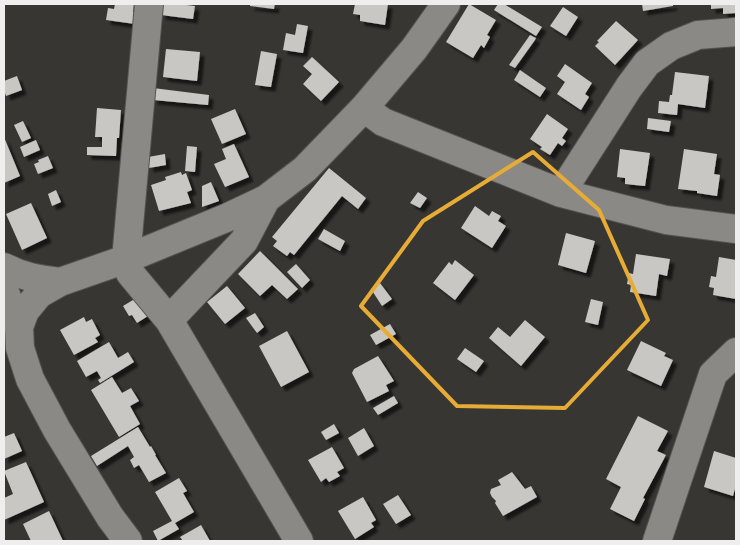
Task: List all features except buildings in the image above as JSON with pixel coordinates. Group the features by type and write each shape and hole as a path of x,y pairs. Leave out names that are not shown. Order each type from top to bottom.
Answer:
{"street":[{"path":"149,4 126,259 130,273 169,320 299,541"},
{"path":"19,327 25,311 39,294 60,282 126,259 226,218 266,199 305,169 364,108 414,49 446,4"},
{"path":"561,193 629,87 647,63 671,46 698,35 736,32"},
{"path":"364,108 383,122 561,193 666,220 736,229"},
{"path":"169,320 244,242 266,199"},
{"path":"4,267 17,274 60,282"},
{"path":"4,290 19,327 20,348 30,379 57,430 110,517 128,541"},
{"path":"657,541 713,374 736,352"}],"highlighted area":[{"path":"533,152 599,210 648,320 565,408 457,406 361,306 423,221"}]}
